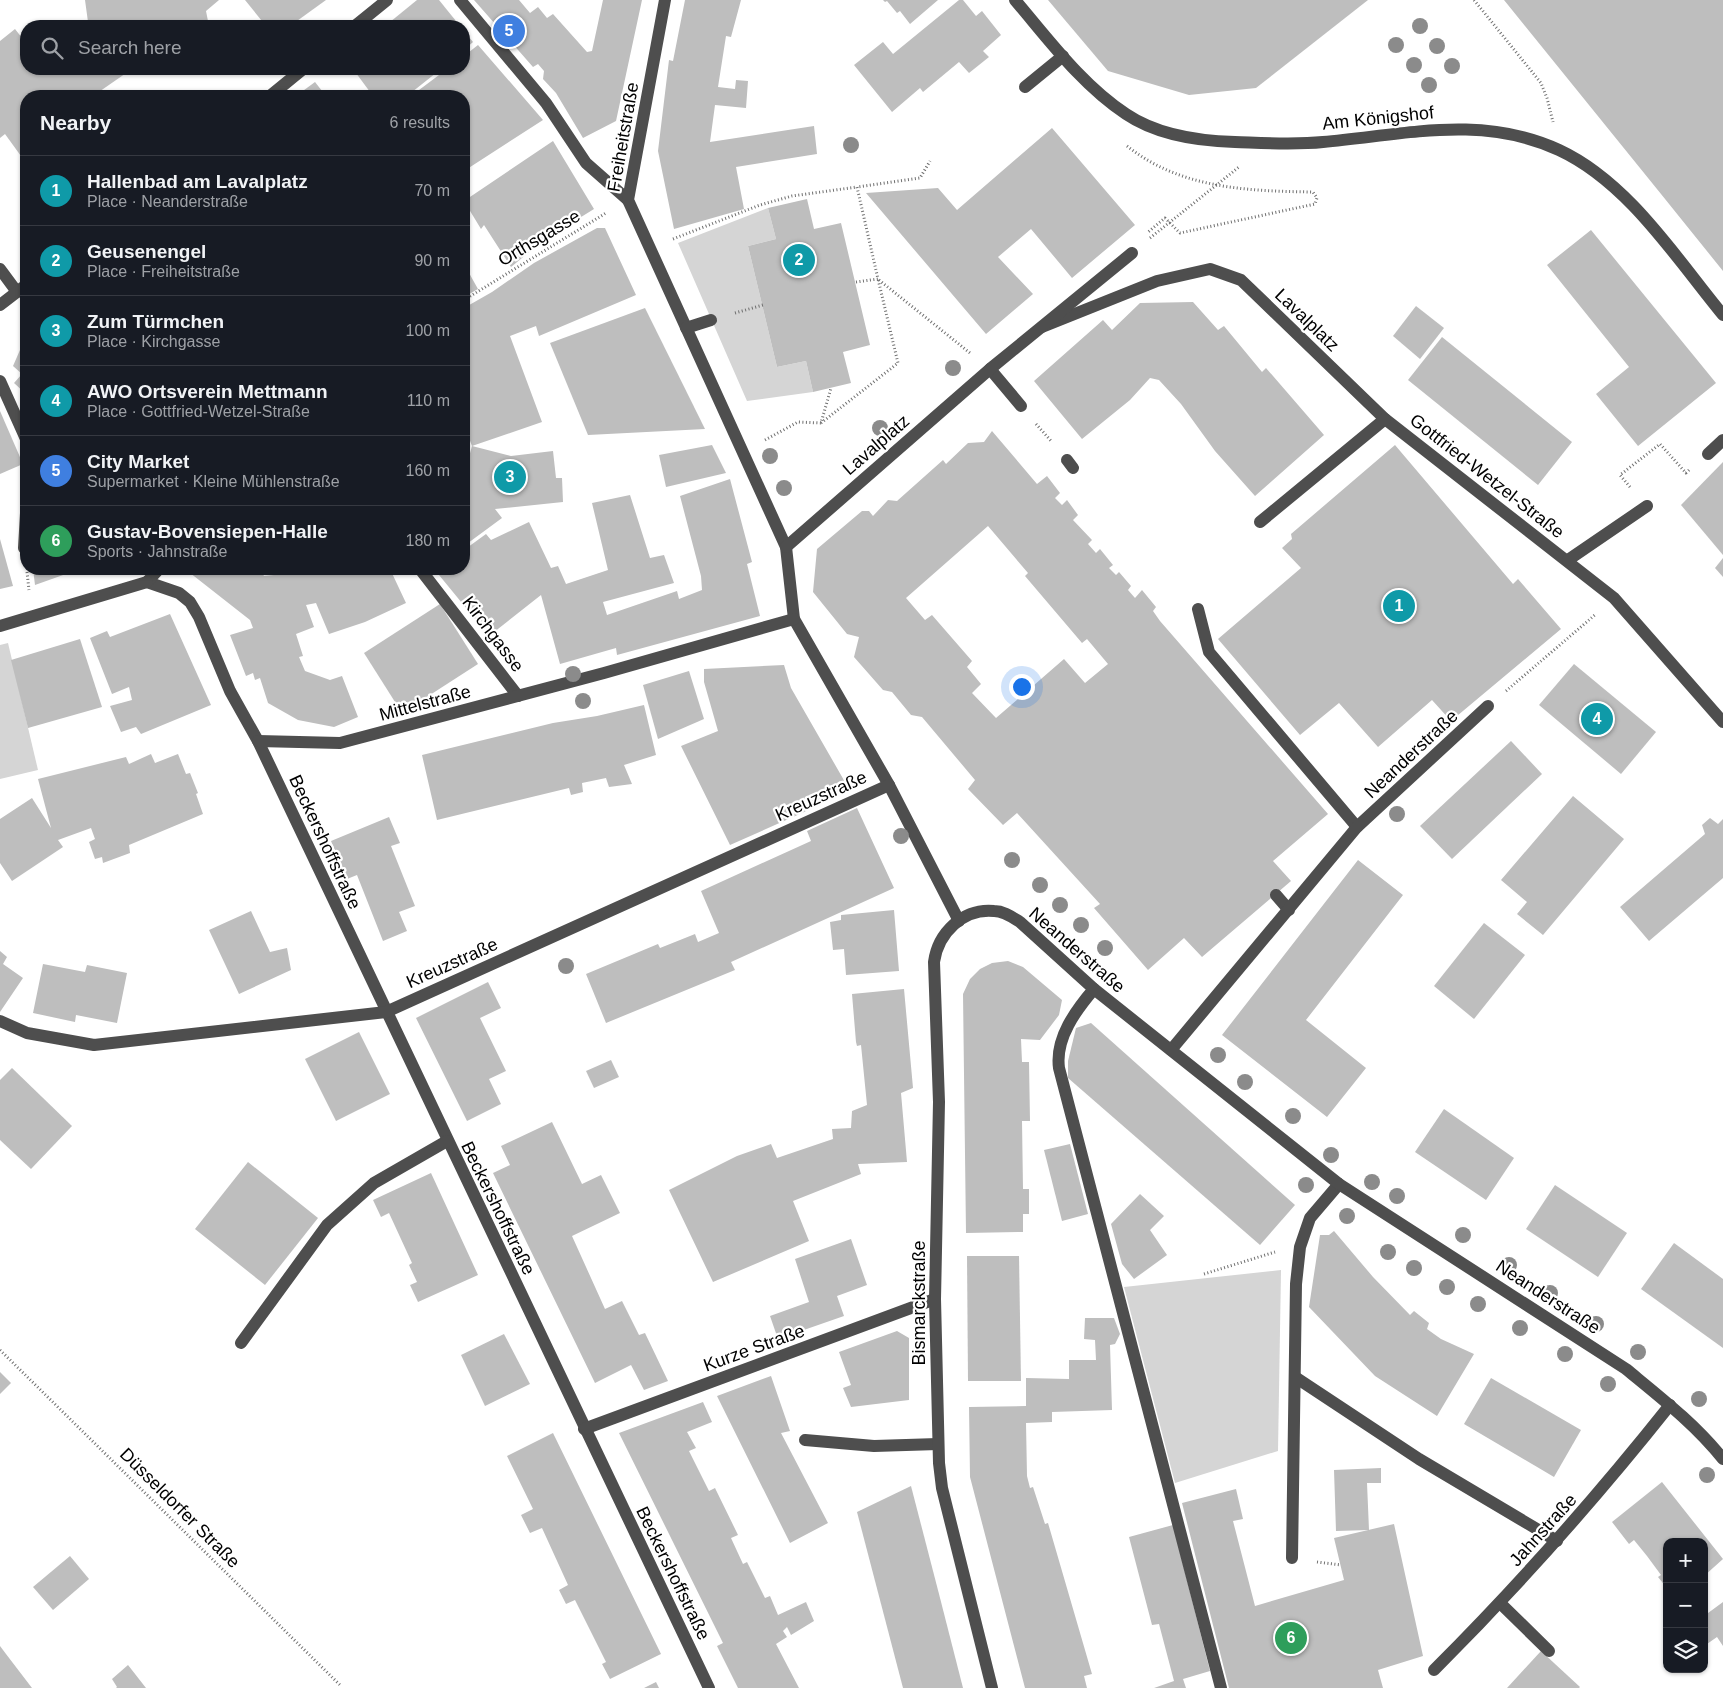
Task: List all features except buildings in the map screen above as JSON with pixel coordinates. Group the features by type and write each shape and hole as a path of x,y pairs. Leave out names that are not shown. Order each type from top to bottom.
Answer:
{"street":[{"path":"362,20 387,0"},
{"path":"460,0 546,103 586,163 628,200"},
{"name":"Freiheitstraße","path":"665,0 628,200 786,547 794,618"},
{"name":"Am Königshof","path":"1015,0 1090,86 1127,115 1162,132 1210,141 1269,143 1322,142 1422,129 1460,128 1496,131 1526,137 1559,150 1587,165 1611,184 1638,212 1723,315"},
{"path":"1025,87 1063,56"},
{"path":"277,90 296,75"},
{"name":"Lavalplatz","path":"786,547 990,369 1132,252"},
{"path":"0,269 20,287"},
{"name":"Lavalplatz","path":"1042,327 1157,281 1210,269 1241,280 1385,419"},
{"path":"0,305 20,290"},
{"path":"686,328 711,320"},
{"path":"990,369 1021,406"},
{"path":"0,381 20,426"},
{"path":"1260,522 1385,419"},
{"name":"Gottfried-Wetzel-Straße","path":"1385,419 1568,560 1614,598 1671,660 1723,722"},
{"path":"1708,454 1723,440"},
{"name":"Gottfried-Wetzel-Straße","path":"1568,560 1646,506"},
{"path":"0,626 147,582 153,575"},
{"name":"Kirchgasse","path":"425,575 518,696"},
{"path":"147,582 178,593 190,602 199,616 230,691 258,741"},
{"path":"1198,609 1208,652 1357,827"},
{"path":"794,618 889,785 959,921"},
{"name":"Mittelstraße","path":"258,741 340,744 794,618"},
{"name":"Neanderstraße","path":"1171,1050 1357,827 1488,706"},
{"name":"Beckershoffstraße","path":"258,741 709,1688"},
{"name":"Kreuzstraße","path":"0,1021 27,1033 94,1045 386,1012 889,785"},
{"path":"1276,894 1288,910"},
{"name":"Neanderstraße","path":"959,921 982,912 995,911 1006,914 1020,922 1094,989 1339,1184 1626,1369 1670,1405 1710,1442 1723,1459"},
{"name":"Bismarckstraße","path":"959,921 942,936 936,949 934,962 940,1102 936,1299 938,1444 942,1488 992,1688"},
{"path":"1094,989 1068,1025 1059,1056 1059,1068 1221,1688"},
{"path":"241,1343 328,1225 374,1183 447,1141"},
{"path":"1292,1558 1296,1284 1300,1247 1310,1218 1339,1184"},
{"name":"Kurze Straße","path":"584,1429 936,1299"},
{"path":"1295,1377 1420,1459 1558,1541"},
{"name":"Jahnstraße","path":"1434,1670 1558,1541 1612,1478 1670,1405"},
{"path":"805,1440 874,1446 938,1444"},
{"path":"1500,1603 1549,1651"}],"path":[{"path":"1474,0 1540,83 1547,98 1559,150"},
{"path":"1132,252 1170,224 1269,143"},
{"path":"1126,145 1168,169 1216,186 1249,191 1313,192 1317,198 1315,204 1180,233 1165,218 1137,240 1132,252"},
{"path":"650,248 760,205 792,196 920,178 930,161"},
{"path":"743,453 798,422 820,423 898,363 857,187"},
{"name":"Orthsgasse","path":"470,296 628,200"},
{"path":"856,282 878,279 990,369"},
{"path":"711,320 763,305"},
{"path":"820,423 831,388"},
{"path":"1021,406 1070,464"},
{"path":"1646,506 1620,475 1660,444 1686,473 1708,454"},
{"path":"1488,706 1614,598"},
{"path":"1204,1274 1276,1252 1300,1247"},
{"name":"Düsseldorfer Straße","path":"0,1350 340,1685"}],"shaded area":[{"path":"768,208 776,239 748,246 777,367 806,361 813,392 747,401 678,243"},
{"path":"8,643 38,770 0,779 0,645"},
{"path":"1281,1270 1278,1451 1175,1483 1124,1287"}],"place":[{"name":"City Market","path":"509,31"},
{"name":"Geusenengel","path":"799,260"},
{"name":"Zum Türmchen","path":"510,477"},
{"name":"Hallenbad am Lavalplatz","path":"1399,606"},
{"name":"AWO Ortsverein Mettmann","path":"1597,719"},
{"name":"Gustav-Bovensiepen-Halle","path":"1291,1638"}]}
